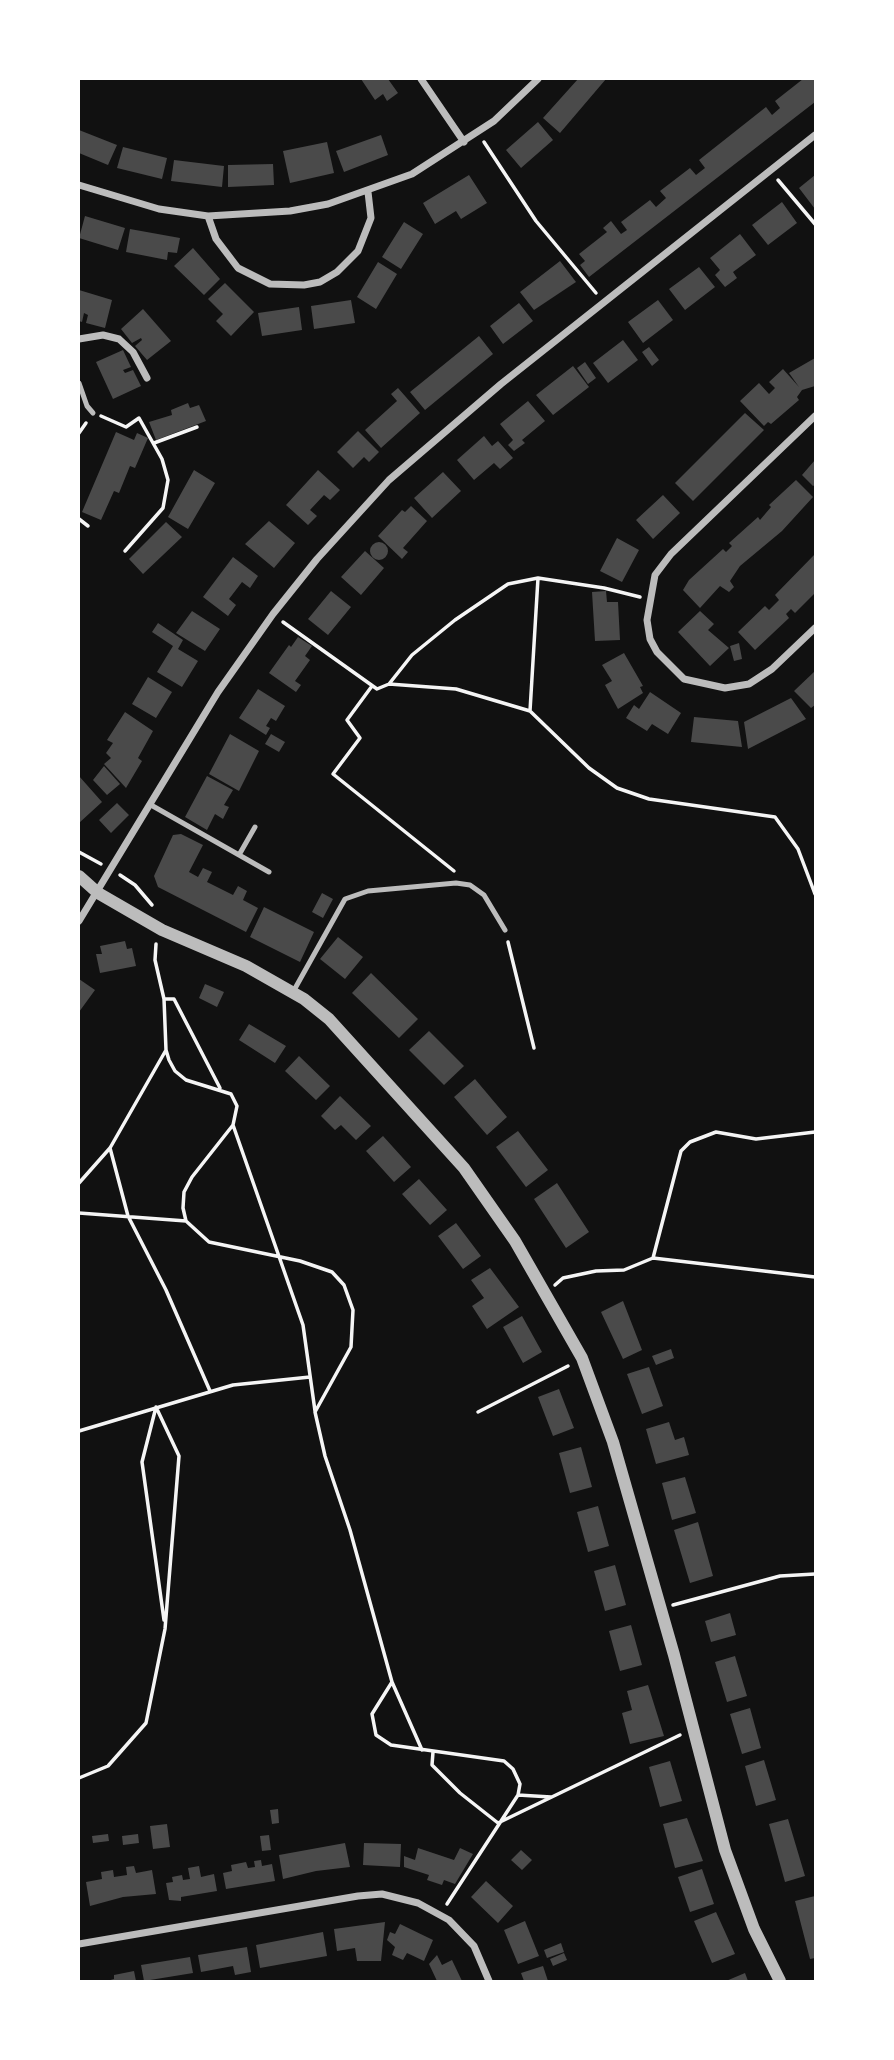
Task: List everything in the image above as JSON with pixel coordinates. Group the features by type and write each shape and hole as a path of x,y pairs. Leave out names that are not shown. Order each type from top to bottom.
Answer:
{"street":[{"path":"421,79 464,142"},
{"path":"79,185 159,209 208,216 290,211 368,192 412,174 478,132 538,79"},
{"path":"79,921 218,692 273,614 317,559 389,480 501,384 815,135"},
{"path":"208,216 216,239 238,268 270,285 304,285 320,282 337,272 358,251 371,218 368,192"},
{"path":"79,339 103,335 120,339 133,352 147,378"},
{"path":"815,416 671,554 655,575 648,599 646,620 650,639 657,652 684,679 704,686 726,688 749,684 772,669 815,628"},
{"path":"79,876 98,893 162,930 246,966 293,992 330,1018 464,1168 515,1241 582,1357 613,1441 736,1881 754,1929 780,1981"},
{"path":"79,1944 365,1895 408,1899 440,1915 474,1946 489,1981"}],"lane":[{"path":"79,383 87,406 93,413"},
{"path":"151,805 269,872"},
{"path":"239,855 255,827"},
{"path":"293,992 345,899 368,891 468,885 484,895 505,930"}],"path":[{"path":"478,132 536,221 604,303"},
{"path":"782,185 815,224"},
{"path":"93,413 126,427 139,418 154,443 168,480 168,494 163,508 125,551"},
{"path":"154,443 197,427"},
{"path":"79,519 88,526"},
{"path":"389,684 412,655 472,606 508,584 538,578 604,588 648,599"},
{"path":"530,711 538,578"},
{"path":"273,614 377,689 389,684 456,689 530,711 589,768 617,788 649,799 775,817 797,849 815,894"},
{"path":"372,686 347,720 360,738 333,774 468,885"},
{"path":"79,852 90,856"},
{"path":"135,885 156,910"},
{"path":"162,930 156,944 155,960 164,999 166,1050 175,1071 186,1080 231,1094 237,1106 233,1125 192,1177 184,1192 186,1221 209,1242 332,1272 344,1285 353,1310 351,1347 315,1412"},
{"path":"505,930 534,1048"},
{"path":"164,999 174,999 220,1089"},
{"path":"79,1183 110,1148 166,1050"},
{"path":"233,1125 279,1257 286,1270 303,1325 315,1412 325,1456 350,1530 392,1682 422,1750"},
{"path":"653,1258 681,1151 690,1142 716,1132 756,1139 815,1132"},
{"path":"110,1148 128,1216 166,1290 210,1391"},
{"path":"79,1213 186,1221"},
{"path":"544,1292 563,1279 596,1271 624,1270 653,1258 815,1277"},
{"path":"478,1412 582,1357"},
{"path":"79,1431 233,1385 310,1377"},
{"path":"156,1406 142,1462 165,1629"},
{"path":"79,1778 108,1766 146,1723 165,1629 179,1456 156,1406"},
{"path":"661,1608 780,1576 815,1574"},
{"path":"392,1682 372,1714 376,1735 391,1745 504,1761 513,1769 520,1784 518,1795 440,1915"},
{"path":"498,1823 692,1730"},
{"path":"433,1751 432,1765 460,1793 498,1823"},
{"path":"518,1795 554,1798"}],"building":[{"path":"361,79 388,79 398,93 387,101 383,94 375,100"},
{"path":"578,79 606,79 560,133 543,118"},
{"path":"803,79 815,79 815,102 589,277 580,265 585,261 579,254 607,232 603,228 611,221 621,234 627,230 621,222 650,200 656,207 666,198 660,191 690,168 696,175 705,168 699,160 766,107 772,115 780,108 775,101"},
{"path":"538,122 553,140 521,168 506,150"},
{"path":"79,130 117,145 108,165 79,153"},
{"path":"381,135 388,155 344,172 336,151"},
{"path":"327,142 334,173 290,183 283,151"},
{"path":"123,147 167,158 162,179 117,168"},
{"path":"174,160 224,166 222,187 171,181"},
{"path":"273,164 274,185 228,187 228,165"},
{"path":"469,175 487,203 461,219 456,211 435,224 423,203"},
{"path":"815,175 815,209 799,188"},
{"path":"782,202 797,223 768,245 752,225"},
{"path":"85,216 125,228 118,250 79,238"},
{"path":"404,222 423,234 401,269 382,257"},
{"path":"130,229 180,238 177,253 168,252 167,260 126,252"},
{"path":"740,234 756,255 733,272 737,278 725,287 715,275 720,270 710,258"},
{"path":"193,248 220,279 204,295 174,266"},
{"path":"560,261 576,282 534,310 520,292"},
{"path":"378,262 397,274 376,309 357,297"},
{"path":"699,267 715,287 685,310 669,289"},
{"path":"225,283 254,312 231,336 216,321 223,314 208,299"},
{"path":"79,290 112,300 105,328 86,323 88,315 84,313 82,322 79,321"},
{"path":"351,300 355,323 314,329 311,306"},
{"path":"658,300 673,320 643,343 628,322"},
{"path":"519,303 533,321 503,344 490,326"},
{"path":"299,307 302,330 262,336 258,313"},
{"path":"143,309 171,341 147,360 135,346 141,338 132,343 121,329"},
{"path":"479,336 493,354 425,410 410,392"},
{"path":"623,340 638,360 608,383 593,363"},
{"path":"649,347 659,360 652,366 642,352"},
{"path":"123,350 131,367 123,370 125,373 133,370 141,386 113,399 96,362"},
{"path":"815,358 815,386 802,390 797,397 799,400 771,424 768,422 764,426 740,401 759,383 769,394 775,388 769,382 783,369 799,387 789,373"},
{"path":"585,362 596,378 588,384 577,368"},
{"path":"573,366 589,387 553,415 536,395"},
{"path":"398,388 420,413 381,448 365,430 397,401 391,394"},
{"path":"528,401 545,421 522,440 525,443 514,451 508,445 513,440 500,424"},
{"path":"188,403 190,408 199,405 206,421 156,440 149,422 172,415 171,410"},
{"path":"745,413 764,430 693,501 675,483"},
{"path":"358,431 379,452 369,462 364,457 353,468 337,452"},
{"path":"116,432 134,440 137,433 148,438 135,468 130,466 119,493 114,491 101,520 82,512"},
{"path":"484,436 492,446 498,441 513,458 500,469 494,463 474,480 457,460"},
{"path":"815,460 815,485 813,486 802,475"},
{"path":"194,470 215,483 188,529 168,517"},
{"path":"318,470 340,490 330,500 324,495 310,510 317,516 308,525 286,505"},
{"path":"443,472 461,491 432,518 414,498"},
{"path":"796,480 813,497 782,531 740,566 730,581 734,587 729,592 720,586 700,608 683,590 689,580 723,549 726,552 732,546 729,543 758,517 760,520 771,507 769,505"},
{"path":"663,495 680,513 653,539 636,520"},
{"path":"411,506 427,521 403,548 408,552 402,559 378,536 402,510 405,512"},
{"path":"269,521 295,543 274,568 245,544"},
{"path":"166,522 182,537 143,574 129,559"},
{"path":"617,538 639,550 622,582 600,571"},
{"path":"375,542 383,542 388,551 386,558 375,560 370,555 370,547"},
{"path":"365,551 384,568 361,595 341,577"},
{"path":"815,554 815,593 795,613 791,609 786,614 789,618 755,650 738,632 765,606 769,610 779,600 775,595"},
{"path":"233,557 258,576 250,588 242,582 229,599 236,605 228,616 203,597"},
{"path":"331,591 351,607 328,635 308,619"},
{"path":"606,591 607,602 618,602 620,640 595,641 592,592"},
{"path":"192,611 220,629 205,651 176,633"},
{"path":"700,611 714,624 708,630 729,648 710,666 678,632"},
{"path":"158,623 183,640 178,649 198,661 182,687 157,672 173,646 152,632"},
{"path":"298,637 312,646 305,656 310,660 295,681 301,685 296,692 269,673"},
{"path":"739,643 742,659 734,661 730,646"},
{"path":"624,653 643,686 640,687 643,693 618,709 605,685 612,681 602,665"},
{"path":"815,671 815,705 811,708 794,691"},
{"path":"148,677 172,692 156,718 132,704"},
{"path":"258,689 285,706 276,721 271,718 266,726 270,728 266,735 239,718"},
{"path":"650,692 681,713 668,734 652,724 647,731 626,718 634,705 639,709"},
{"path":"791,698 806,719 748,749 744,722"},
{"path":"125,712 153,731 138,758 142,761 126,788 104,764 111,758 106,753 113,743 107,740"},
{"path":"694,717 738,721 742,747 691,742"},
{"path":"230,734 259,751 239,791 209,774"},
{"path":"271,734 285,742 279,752 265,744"},
{"path":"104,766 120,784 107,795 93,780"},
{"path":"79,776 102,802 79,823"},
{"path":"207,776 233,790 224,805 229,807 223,819 215,814 207,830 185,817"},
{"path":"117,803 129,815 111,833 99,820"},
{"path":"181,834 203,845 189,872 198,877 203,868 212,872 207,882 233,895 238,886 247,891 243,900 258,908 246,932 158,887 154,876 173,835"},
{"path":"322,893 333,899 323,918 312,912"},
{"path":"264,907 314,932 300,962 250,937"},
{"path":"338,937 363,957 345,979 320,959"},
{"path":"125,941 127,949 132,948 136,966 100,973 96,954 102,954 100,946"},
{"path":"371,973 418,1019 399,1038 352,993"},
{"path":"79,979 95,990 79,1012"},
{"path":"205,984 224,992 217,1007 199,998"},
{"path":"249,1024 286,1046 275,1063 239,1040"},
{"path":"429,1031 464,1066 444,1085 409,1050"},
{"path":"299,1056 330,1086 316,1100 285,1071"},
{"path":"475,1079 507,1117 487,1135 454,1097"},
{"path":"340,1096 371,1126 356,1140 341,1125 335,1130 321,1116"},
{"path":"518,1131 548,1170 526,1187 496,1147"},
{"path":"383,1136 411,1167 394,1182 366,1151"},
{"path":"419,1179 447,1210 430,1225 402,1194"},
{"path":"557,1183 589,1232 566,1248 534,1199"},
{"path":"456,1223 481,1256 463,1269 438,1236"},
{"path":"490,1268 519,1307 487,1329 472,1306 484,1298 471,1280"},
{"path":"623,1301 642,1350 623,1359 601,1312"},
{"path":"522,1316 542,1352 523,1363 503,1327"},
{"path":"671,1349 674,1358 656,1365 652,1356"},
{"path":"649,1367 663,1406 642,1414 627,1374"},
{"path":"559,1389 574,1428 553,1436 538,1397"},
{"path":"669,1422 675,1440 684,1437 689,1455 656,1464 646,1429"},
{"path":"581,1447 592,1487 570,1493 559,1453"},
{"path":"685,1477 696,1513 672,1520 662,1483"},
{"path":"598,1506 609,1546 588,1552 577,1512"},
{"path":"698,1522 713,1576 690,1583 674,1530"},
{"path":"615,1565 626,1605 605,1611 594,1571"},
{"path":"730,1613 736,1635 711,1642 705,1621"},
{"path":"631,1625 642,1665 620,1671 609,1631"},
{"path":"735,1656 747,1696 727,1702 715,1662"},
{"path":"648,1685 664,1736 630,1744 622,1713 632,1710 627,1691"},
{"path":"750,1708 761,1748 742,1754 730,1714"},
{"path":"764,1760 776,1800 756,1806 745,1766"},
{"path":"670,1761 682,1801 660,1807 649,1767"},
{"path":"278,1809 279,1823 272,1824 270,1810"},
{"path":"687,1818 703,1861 675,1868 663,1824"},
{"path":"788,1819 805,1876 785,1882 769,1824"},
{"path":"167,1824 170,1847 153,1849 150,1826"},
{"path":"108,1834 109,1841 93,1843 92,1836"},
{"path":"138,1834 139,1843 123,1845 122,1836"},
{"path":"269,1835 271,1850 262,1851 260,1836"},
{"path":"345,1843 350,1867 283,1879 279,1855"},
{"path":"364,1843 401,1844 400,1867 363,1865"},
{"path":"418,1848 454,1860 460,1848 473,1854 455,1884 444,1880 442,1885 427,1880 429,1875 404,1867 404,1856 415,1860"},
{"path":"521,1850 532,1860 522,1870 511,1860"},
{"path":"261,1860 262,1866 272,1864 275,1881 226,1889 223,1873 232,1871 231,1865 246,1862 248,1868 255,1867 254,1861"},
{"path":"134,1866 136,1873 152,1870 156,1894 123,1897 90,1906 86,1882 102,1879 101,1872 113,1870 114,1877 127,1875 126,1867"},
{"path":"199,1866 201,1877 214,1874 217,1891 181,1897 181,1901 169,1900 166,1883 173,1882 172,1877 182,1875 183,1880 190,1879 188,1868"},
{"path":"702,1869 714,1904 690,1912 678,1877"},
{"path":"486,1881 513,1906 498,1923 471,1897"},
{"path":"815,1896 815,1958 810,1959 795,1901"},
{"path":"716,1912 735,1954 712,1963 694,1921"},
{"path":"525,1921 539,1956 518,1964 504,1930"},
{"path":"385,1922 381,1961 357,1961 355,1948 337,1951 334,1929"},
{"path":"400,1924 433,1940 424,1961 407,1953 403,1960 392,1955 395,1947 387,1940 390,1932 395,1934"},
{"path":"323,1932 327,1956 260,1968 256,1945"},
{"path":"561,1943 564,1952 547,1958 544,1950"},
{"path":"247,1947 251,1972 235,1975 233,1966 201,1972 198,1955"},
{"path":"564,1953 567,1960 553,1966 550,1959"},
{"path":"437,1955 442,1965 452,1960 462,1981 437,1981 429,1964"},
{"path":"190,1957 193,1973 144,1981 141,1965"},
{"path":"543,1966 548,1981 524,1981 521,1973"},
{"path":"134,1971 136,1981 107,1981 114,1979 114,1975"},
{"path":"745,1973 748,1981 726,1981"}]}
